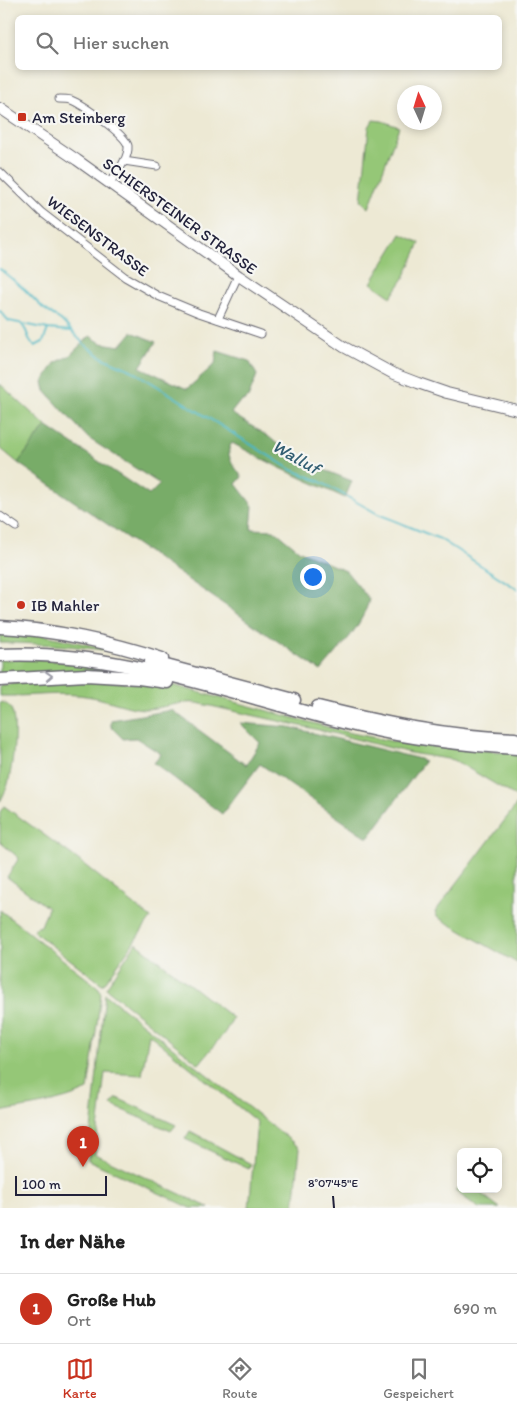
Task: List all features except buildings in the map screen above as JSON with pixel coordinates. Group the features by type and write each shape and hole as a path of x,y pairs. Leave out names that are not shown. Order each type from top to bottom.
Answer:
{"highway":[{"path":"0,627 40,630 110,645 160,659 202,674"},
{"path":"0,646 42,646 109,653 202,674 388,724 455,734 517,739"},
{"path":"0,655 45,655 110,662 141,668 356,726 464,744 517,748"},
{"path":"0,680 64,675 112,676 176,683 235,693"}],"main road":[{"name":"SCHIERSTEINER STRASSE","path":"0,108 238,276 344,347 418,383 466,398 517,410"}],"street":[{"path":"59,99 74,101 124,137 128,148 124,161 109,184"},
{"path":"124,161 157,166"},
{"name":"WIESENSTRASSE","path":"0,172 41,212 125,278 158,296 262,334"},
{"path":"218,319 236,280"},
{"path":"0,516 16,527"}],"green space":[{"path":"373,120 397,126 398,130 369,208 361,201 369,127"},
{"path":"401,234 420,243 404,278 391,297 371,283"},
{"path":"132,332 156,342 140,367 187,389 215,364 217,351 249,361 257,375 248,398 238,404 231,413 269,437 294,458 352,481 345,498 232,443 230,447 229,456 242,477 236,484 253,506 251,529 274,530 300,551 346,571 369,599 356,628 321,671 18,463 46,426 149,495 160,484 88,438 45,391 43,382 55,363 69,356 90,336 101,343 120,346"},
{"path":"0,384 46,426 18,463 0,448"},
{"path":"0,631 44,635 131,654 66,646 0,643"},
{"path":"38,659 99,666 138,673 0,678 0,660"},
{"path":"62,679 172,685 346,732 406,744 517,753 517,797 454,760 410,753 328,732 197,703 183,703 144,709 81,695 0,696 0,685"},
{"path":"0,702 10,707 13,713 14,733 10,777 0,802"},
{"path":"172,710 246,765 260,743 240,723 289,727 420,759 424,762 369,837 366,837 260,764 222,814 154,763 161,754 136,738 123,739 111,727 111,720"},
{"path":"517,804 517,963 437,917 435,912"},
{"path":"4,806 72,855 151,918 104,984 34,932 35,928 41,926 48,908 7,877 19,858 0,842 0,812"},
{"path":"0,910 99,988 101,994 88,1090 56,1101 0,1112"},
{"path":"136,943 233,1018 225,1032 199,1064 106,988"},
{"path":"105,994 300,1148 294,1208 249,1208 257,1122 149,1034 142,1075 105,1073 95,1154 210,1208 191,1208 88,1160"},
{"path":"117,1098 176,1125 171,1131 111,1105"},
{"path":"190,1131 251,1164 249,1169 185,1139"},
{"path":"458,1193 480,1193 500,1208 479,1208"}],"waterway":[{"name":"Walluf","path":"0,269 43,308 62,321 84,344 103,358 131,370 290,469 319,481 378,514 440,539 517,589"},
{"name":"Walluf","path":"0,311 9,321 48,329 71,331"},
{"name":"Walluf","path":"22,325 35,346 43,342 48,329"}],"place":[{"name":"Am Steinberg","path":"22,117"},
{"name":"IB Mahler","path":"21,605"},
{"name":"Große Hub","path":"83,1167"}]}
